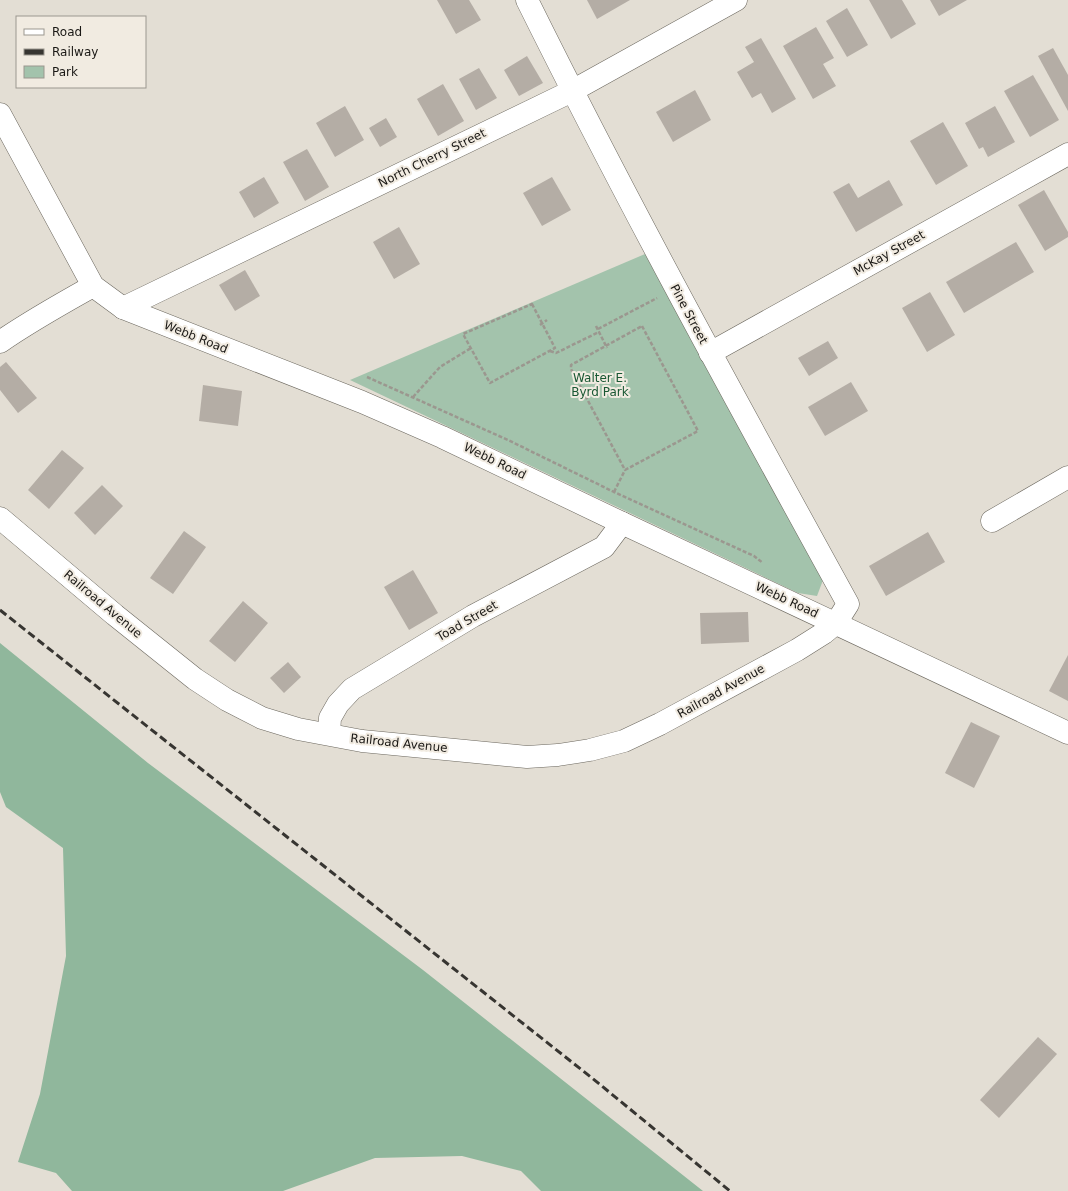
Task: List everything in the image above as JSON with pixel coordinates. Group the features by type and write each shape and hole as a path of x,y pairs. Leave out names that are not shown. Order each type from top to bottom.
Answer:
{"street":[{"name":"Pine Street","path":"527,0 572,90 710,353 848,604 836,623"},
{"name":"North Cherry Street","path":"124,308 572,90 736,0"},
{"name":"Webb Road","path":"0,114 93,286 124,308 362,402 442,436 622,523 1068,733"},
{"name":"McKay Street","path":"710,353 1068,154"},
{"path":"0,342 50,309 93,286"},
{"path":"992,521 1068,477"},
{"name":"Railroad Avenue","path":"0,518 115,615 195,679 227,700 262,718 298,729 362,741 527,757 558,756 590,750 624,741 660,724 797,650 824,633 836,623"},
{"name":"Toad Street","path":"329,734 330,718 338,704 352,689 473,616 604,547 622,523"}],"path":[{"path":"550,350 556,353 658,298"},
{"path":"532,304 541,324 555,348 490,383 471,348 463,334 532,304"},
{"path":"541,324 547,320"},
{"path":"614,492 625,470 698,431 642,326 571,365 571,368 625,470"},
{"path":"598,329 606,347"},
{"path":"413,397 440,367 471,348"},
{"path":"367,377 754,556 764,564"}],"green space":[{"name":"Walter E. Byrd Park","path":"645,254 823,580 817,596 798,593 350,380"},
{"path":"0,643 148,763 423,970 703,1191 541,1191 521,1171 462,1156 375,1158 283,1191 72,1191 56,1173 18,1162 40,1094 66,956 63,848 6,807 0,792"}],"building":[{"path":"437,0 469,0 481,20 456,34"},
{"path":"587,0 630,0 597,19"},
{"path":"869,0 902,0 916,24 891,39"},
{"path":"930,0 967,0 939,16"},
{"path":"847,8 868,45 847,57 826,21"},
{"path":"816,27 834,58 823,64 836,86 813,99 783,46"},
{"path":"761,38 796,99 772,113 761,93 752,98 737,72 754,62 745,47"},
{"path":"1053,48 1068,75 1068,111 1038,56"},
{"path":"527,56 543,83 519,96 504,70"},
{"path":"479,68 497,98 476,110 459,79"},
{"path":"1033,75 1059,120 1030,137 1004,91"},
{"path":"443,84 464,121 438,136 417,99"},
{"path":"695,90 711,120 673,142 656,112"},
{"path":"345,106 364,140 335,157 316,123"},
{"path":"995,106 1015,142 988,157 983,147 979,149 965,123"},
{"path":"386,118 397,137 380,147 369,128"},
{"path":"943,122 968,166 936,185 910,141"},
{"path":"307,149 329,187 305,201 283,162"},
{"path":"264,177 279,203 254,218 239,192"},
{"path":"552,177 571,210 542,226 523,193"},
{"path":"889,180 903,205 856,232 833,192 849,183 858,198"},
{"path":"1044,190 1068,232 1068,237 1045,251 1018,205"},
{"path":"399,227 420,264 394,279 373,242"},
{"path":"1016,242 1034,272 964,313 946,282"},
{"path":"245,270 260,296 235,311 219,285"},
{"path":"930,292 955,335 927,352 902,308"},
{"path":"828,341 838,358 809,376 798,358"},
{"path":"6,362 37,398 18,413 0,390 0,367"},
{"path":"851,382 868,411 825,436 808,407"},
{"path":"203,385 242,391 238,426 199,421"},
{"path":"62,450 84,468 49,509 28,490"},
{"path":"102,485 123,506 95,535 74,513"},
{"path":"184,531 206,547 173,594 150,578"},
{"path":"928,532 945,562 886,596 869,566"},
{"path":"413,570 438,613 409,630 384,587"},
{"path":"243,601 268,623 235,662 209,641"},
{"path":"748,612 749,642 701,644 700,613"},
{"path":"1068,655 1068,701 1049,691"},
{"path":"288,662 301,677 284,693 270,678"},
{"path":"971,722 1000,736 974,788 945,773"},
{"path":"1038,1037 1057,1054 999,1118 980,1100"}],"railway":[{"path":"0,610 592,1078 730,1191"}]}
